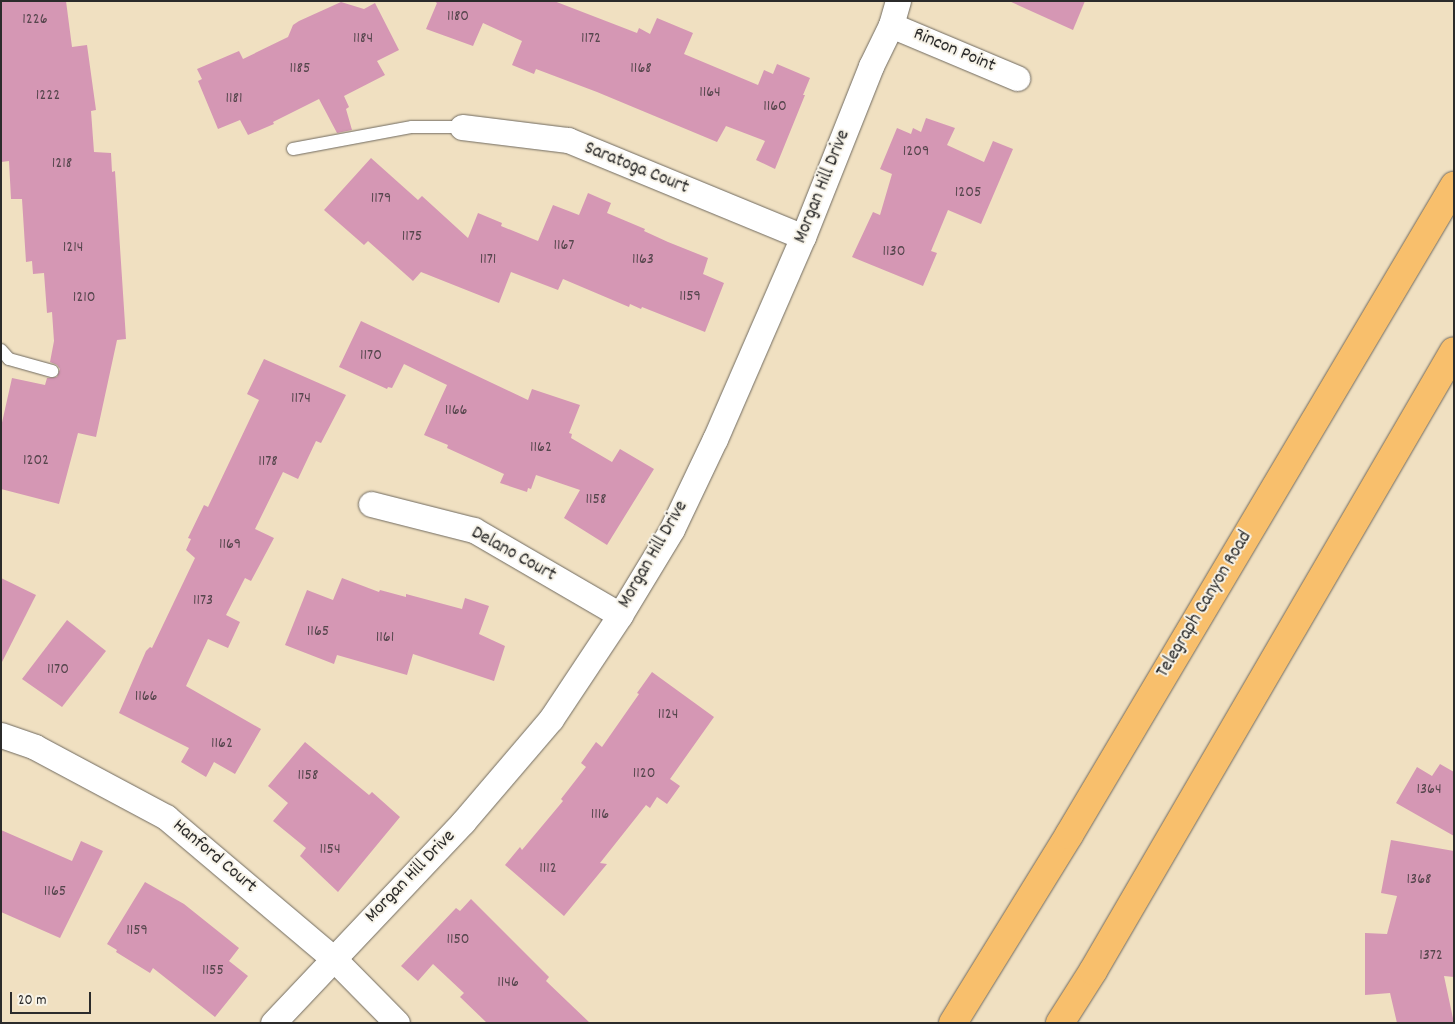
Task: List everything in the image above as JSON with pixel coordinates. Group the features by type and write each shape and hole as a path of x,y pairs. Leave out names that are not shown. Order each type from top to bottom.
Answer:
{"main road":[{"name":"Telegraph Canyon Road","path":"952,1023 1074,826 1454,186"},
{"path":"1060,1023 1093,971 1454,350"}],"street":[{"name":"Morgan Hill Drive","path":"273,1023 463,822 551,719 620,615 672,528 715,439 804,237 871,66 891,25 898,1"},
{"name":"Rincon Point","path":"891,25 1017,78"},
{"name":"Saratoga Court","path":"462,127 568,140 804,237"},
{"name":"Delano Court","path":"372,504 474,530 620,615"},
{"name":"Hanford Court","path":"1,735 35,747 166,818 334,958 397,1023"}],"lane":[{"path":"294,149 412,126 462,127"},
{"path":"1,350 9,359 52,371"}],"building":[{"path":"1,1 66,1 72,47 87,45 96,110 91,111 94,152 111,153 112,172 115,171 126,339 117,340 96,437 78,433 59,504 1,489 1,427 12,378 45,385 47,378 57,377 60,369 57,365 50,362 54,341 52,312 47,313 44,273 33,274 32,261 26,262 22,199 11,199 9,161 1,162"},
{"path":"434,1 554,1 637,33 639,28 650,34 657,18 693,33 684,54 758,85 764,70 773,74 777,64 810,78 775,169 756,160 765,141 726,126 717,142 536,69 534,74 512,65 522,41 483,23 473,46 426,29 437,3"},
{"path":"1009,1 1085,1 1073,30"},
{"path":"341,2 364,9 375,3 399,50 377,61 385,75 344,96 349,107 346,109 352,130 337,133 319,99 273,122 274,124 248,135 240,120 218,129 198,81 202,79 197,69 239,51 243,59 288,37 293,25 299,21"},
{"path":"926,118 955,128 947,145 984,162 993,141 1013,149 981,224 948,210 931,251 937,253 923,286 852,257 873,212 880,215 892,174 880,169 897,128 911,134 913,128 921,132"},
{"path":"371,158 418,200 422,196 468,238 478,213 502,223 501,226 538,241 553,205 579,215 588,193 611,203 607,213 645,229 644,231 668,242 708,258 703,274 724,283 705,332 642,307 641,309 630,304 629,307 563,279 558,290 511,272 499,303 421,272 413,281 368,241 364,245 324,210"},
{"path":"361,321 528,400 532,389 580,405 569,433 572,434 571,438 612,462 620,449 654,469 607,545 564,518 580,490 536,475 531,489 528,488 527,492 500,483 504,474 447,448 448,445 424,435 447,385 404,364 392,388 388,387 387,389 339,367"},
{"path":"264,359 346,395 321,443 316,441 298,479 283,472 255,529 274,538 251,581 245,578 226,615 240,622 228,648 208,639 186,686 261,729 235,774 214,762 206,777 181,762 189,748 119,713 146,651 150,647 152,648 195,558 186,550 191,539 188,538 204,505 208,507 259,400 247,394"},
{"path":"1,578 36,595 1,664"},
{"path":"342,578 379,592 380,590 406,597 406,594 462,609 465,598 489,606 479,634 505,646 494,681 413,654 407,675 337,655 334,664 285,645 307,590 333,600"},
{"path":"67,620 106,651 62,707 22,679"},
{"path":"652,672 714,717 670,779 680,786 667,804 657,797 650,808 646,805 600,863 607,864 564,916 505,865 520,847 522,850 563,801 561,799 586,767 581,763 596,742 602,747"},
{"path":"305,742 369,795 372,792 400,817 338,892 300,856 306,848 273,821 288,803 268,786"},
{"path":"1440,764 1454,772 1454,836 1396,803 1417,767 1432,776"},
{"path":"1,830 72,861 81,841 103,851 60,938 1,912"},
{"path":"1391,840 1454,851 1454,977 1444,976 1454,1023 1397,1023 1390,993 1365,995 1365,933 1387,934 1397,896 1381,893"},
{"path":"145,882 184,904 239,948 229,961 248,976 215,1017 153,968 150,973 116,952 117,950 107,944"},
{"path":"471,899 549,977 546,981 590,1023 487,1023 460,997 464,993 433,964 418,981 401,966 456,908 460,911"}]}
